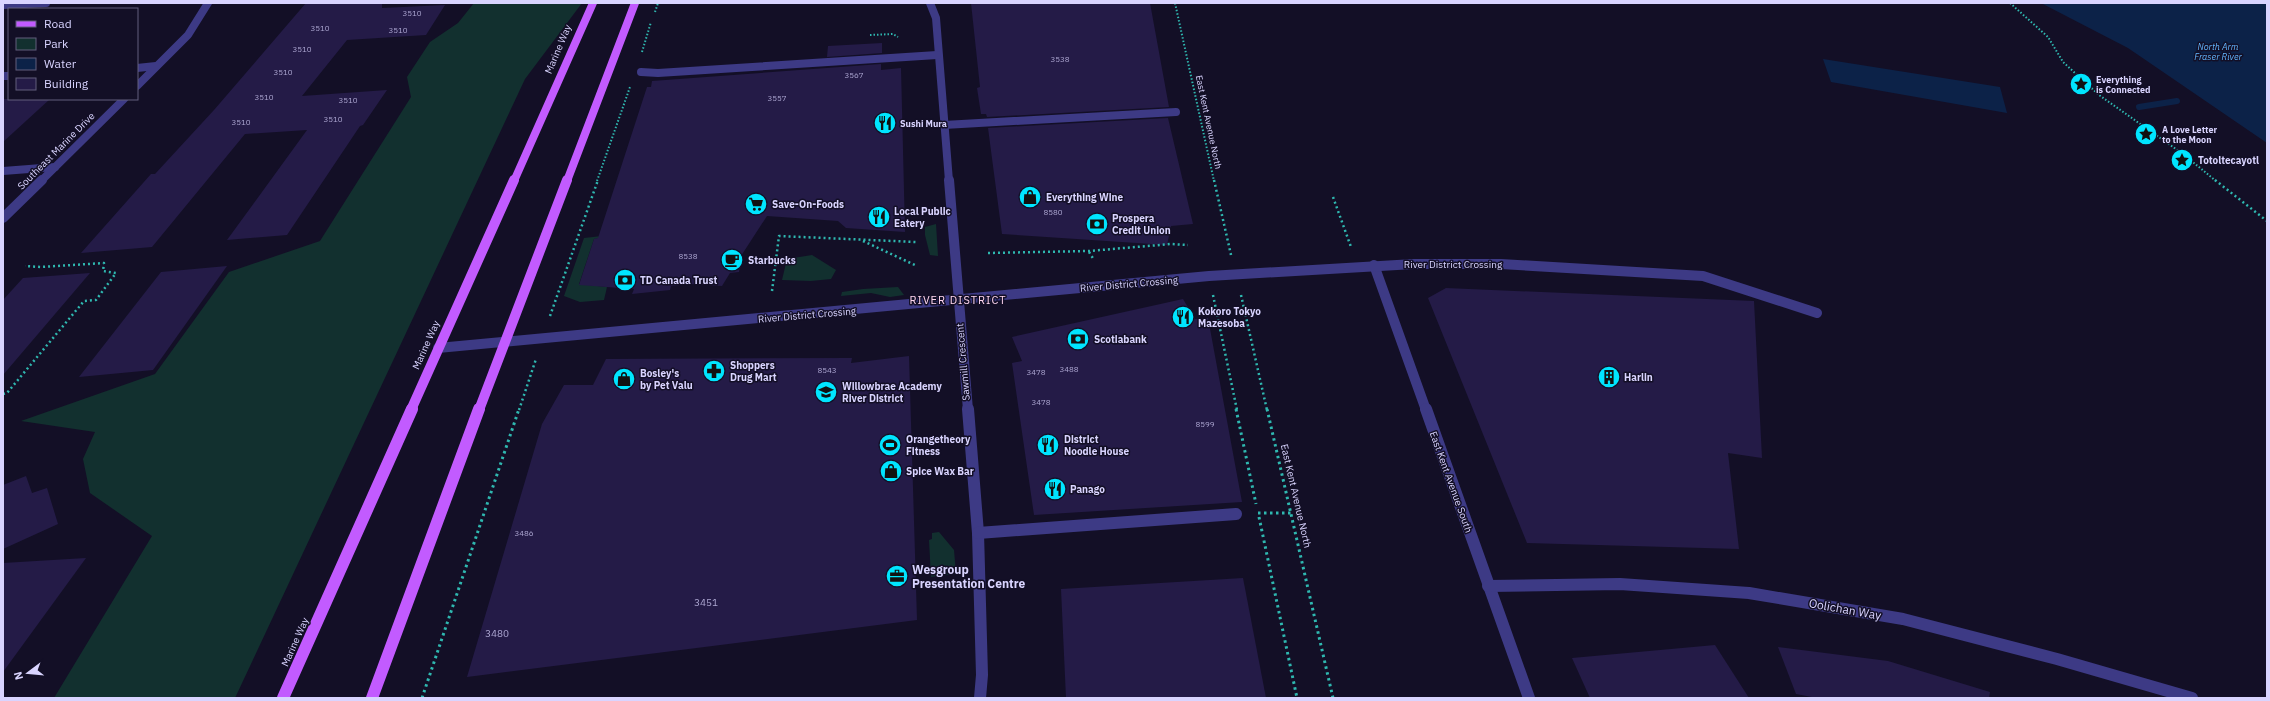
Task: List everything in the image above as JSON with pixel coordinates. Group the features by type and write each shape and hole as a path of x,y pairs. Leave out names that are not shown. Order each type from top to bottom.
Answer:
{"main road":[{"name":"Marine Way","path":"283,698 593,3"},
{"path":"372,698 505,342 636,3"}],"street":[{"path":"3,6 46,3"},
{"path":"138,85 188,35 208,3"},
{"name":"Sawmill Crescent","path":"930,3 936,18 937,55 978,533 982,675 980,698"},
{"path":"641,72 658,73 937,55"},
{"path":"138,68 156,66"},
{"name":"Southeast Marine Drive","path":"3,218 123,100"},
{"path":"944,125 1176,112"},
{"path":"3,171 54,167"},
{"name":"River District Crossing","path":"438,348 1216,276 1374,265 1501,264 1610,269 1703,276 1817,313"},
{"name":"East Kent Avenue South","path":"1374,265 1529,698"},
{"path":"978,533 1236,514"},
{"name":"Oolichan Way","path":"1488,586 1620,584 1749,593 1903,619 2057,659 2192,698"}],"path":[{"path":"654,15 658,3"},
{"name":"East Kent Avenue North","path":"1175,3 1228,245"},
{"path":"2010,3 2048,36 2063,62 2099,95 2183,154 2267,221"},
{"path":"640,57 651,20"},
{"path":"548,322 630,87"},
{"path":"1333,197 1357,266"},
{"path":"772,291 779,236 916,242"},
{"path":"860,240 917,266"},
{"path":"988,253 1089,251 1171,244 1188,245"},
{"path":"1089,251 1094,260"},
{"path":"3,394 7,393 84,301 96,300 116,273 103,271 104,263 41,267 25,266"},
{"path":"1212,291 1297,698"},
{"name":"East Kent Avenue North","path":"1242,297 1333,698"},
{"path":"422,698 538,355"},
{"path":"1236,514 1291,512"}],"green space":[{"path":"474,3 582,3 525,79 235,698 54,698 152,536 90,493 83,459 95,432 21,421 155,374 229,272 320,241 411,97 407,77 430,42 458,23"},
{"path":"936,224 938,256 930,255 925,235 925,227"},
{"path":"602,236 601,238 594,239 579,284 607,287 604,300 580,302 564,296 584,238"},
{"path":"812,255 836,270 831,279 811,281 782,280 787,259"},
{"path":"898,287 904,295 890,297 871,293 841,296 842,292"},
{"path":"939,532 954,550 956,574 931,577 929,540 932,539 932,533"}],"water":[{"name":"North Arm Fraser River","path":"2041,3 2267,3 2267,143 2128,48"},
{"path":"1823,59 2000,87 2007,113 1831,82"}],"building":[{"path":"306,3 382,3 382,8 445,5 426,35 347,40 302,96 387,90 363,125 360,126 287,235 227,240 307,130 245,134 152,247 81,253 151,174 155,174 214,110"},
{"path":"971,3 1150,3 1169,107 987,117 986,114 981,114 977,88 980,87"},
{"path":"882,43 882,53 827,57 828,46"},
{"path":"881,64 881,70 901,68 905,232 846,228 838,221 767,216 741,256 739,272 730,273 722,286 690,284 671,286 670,290 632,294 634,289 579,285 594,239 598,238 647,87 651,87 652,81"},
{"path":"3,99 49,100 3,142"},
{"path":"1168,118 1193,224 1171,226 1167,245 1002,234 988,128"},
{"path":"227,266 153,370 79,377 161,272"},
{"path":"90,273 3,375 3,300 23,278"},
{"name":"Harlin","path":"1446,288 1754,301 1762,458 1728,453 1739,549 1527,543 1428,298"},
{"path":"1183,299 1195,319 1208,318 1242,502 1034,515 1012,363 1022,361 1012,337"},
{"path":"909,356 917,620 467,677 542,424 564,385 593,385 606,359 852,358 851,363"},
{"path":"26,476 32,493 47,488 58,524 3,549 3,485"},
{"path":"86,558 3,672 3,563"},
{"path":"1243,578 1266,698 1066,698 1061,589"},
{"path":"1715,645 1749,698 1590,698 1572,658"},
{"path":"1778,647 1888,661 1990,692 1989,698 1817,698 1796,694"}],"waterway":[{"path":"2139,107 2177,101"}],"place":[{"name":"Everything is Connected","path":"2081,84"},
{"name":"Sushi Mura","path":"885,123"},
{"name":"A Love Letter to the Moon","path":"2146,134"},
{"name":"Totoltecayotl","path":"2182,160"},
{"name":"Everything Wine","path":"1030,197"},
{"name":"Save-On-Foods","path":"756,204"},
{"name":"Local Public Eatery","path":"879,217"},
{"name":"Prospera Credit Union","path":"1097,224"},
{"name":"Starbucks","path":"732,260"},
{"name":"TD Canada Trust","path":"625,280"},
{"name":"Kokoro Tokyo Mazesoba","path":"1183,317"},
{"name":"Scotiabank","path":"1078,339"},
{"name":"Shoppers Drug Mart","path":"714,371"},
{"name":"Harlin","path":"1609,377"},
{"name":"Bosley's by Pet Valu","path":"624,379"},
{"name":"Willowbrae Academy River District","path":"826,392"},
{"name":"Orangetheory Fitness","path":"890,445"},
{"name":"District Noodle House","path":"1048,445"},
{"name":"Spice Wax Bar","path":"891,471"},
{"name":"Panago","path":"1055,489"},
{"name":"Wesgroup Presentation Centre","path":"897,576"}],"district":[{"name":"RIVER DISTRICT","path":"958,300"}]}
